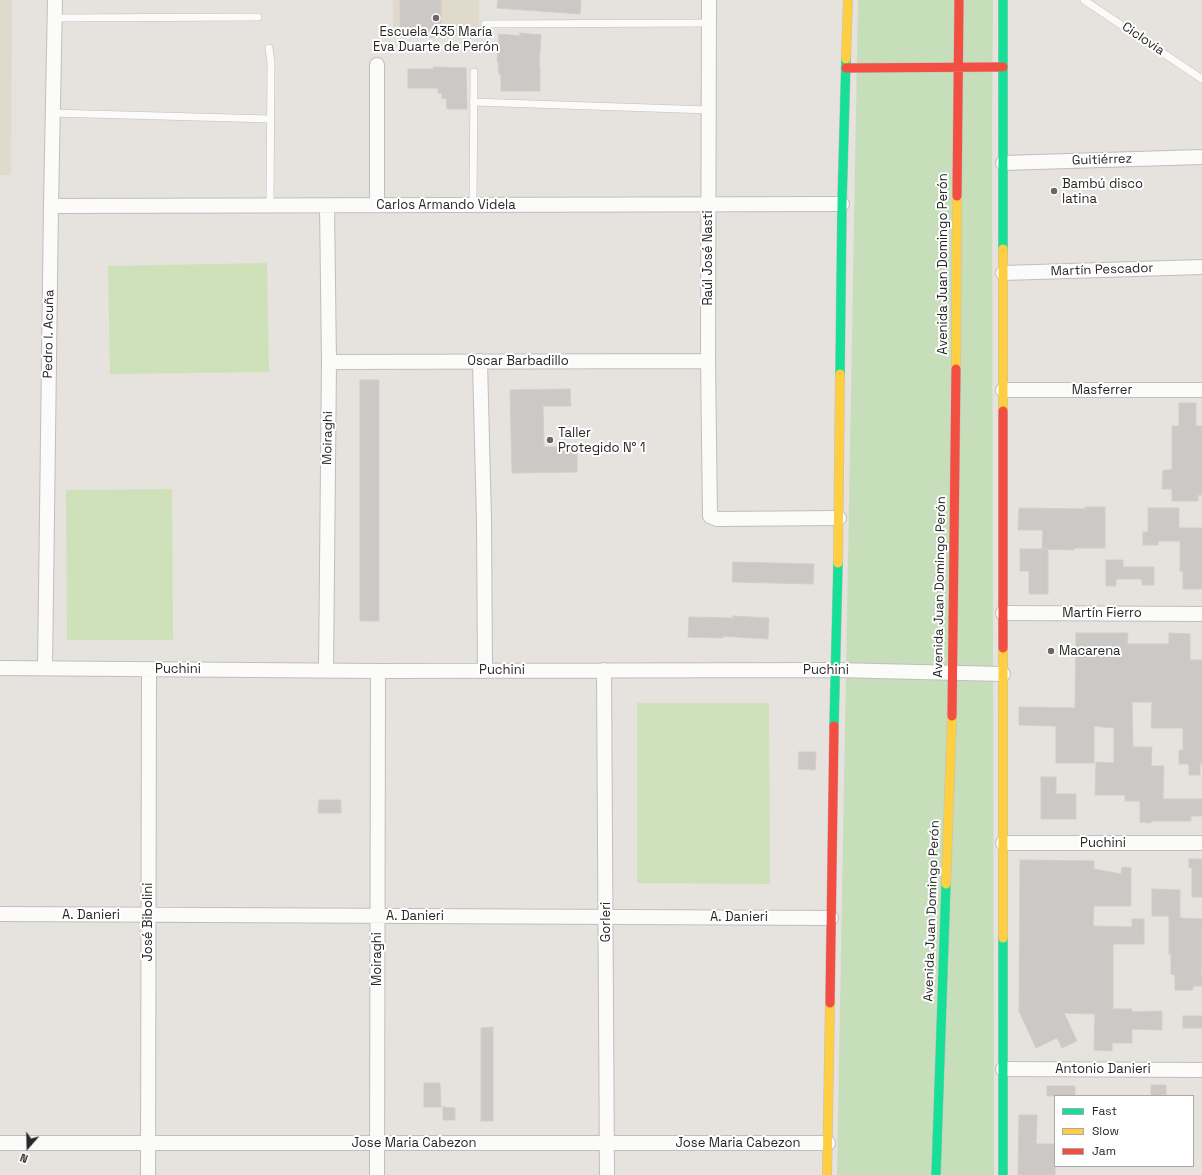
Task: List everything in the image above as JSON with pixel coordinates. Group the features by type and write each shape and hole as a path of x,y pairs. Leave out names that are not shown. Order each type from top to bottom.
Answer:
{"main road":[{"path":"827,1175 835,670 839,518 842,204 848,0"},
{"name":"Avenida Juan Domingo Perón","path":"936,1175 953,673 959,0"},
{"path":"1003,0 1003,1175"},
{"path":"846,68 1003,67"}],"street":[{"name":"Pedro I. Acuña","path":"45,668 52,113 55,0"},
{"name":"Raúl José Nasti","path":"709,0 708,361 710,516 717,518 839,518"},
{"path":"377,65 377,205"},
{"name":"Guitiérrez","path":"1003,163 1202,157"},
{"name":"Carlos Armando Videla","path":"51,206 842,204"},
{"name":"Moiraghi","path":"326,670 329,362 327,206"},
{"name":"Martín Pescador","path":"1003,273 1202,267"},
{"path":"480,361 484,514 485,670"},
{"name":"Oscar Barbadillo","path":"329,362 708,361"},
{"name":"Masferrer","path":"1003,390 1202,390"},
{"name":"Martín Fierro","path":"1003,613 1202,614"},
{"name":"Puchini","path":"0,668 378,671 835,670 1003,674"},
{"name":"José Bibolini","path":"148,1175 149,669"},
{"name":"Gorleri","path":"604,670 607,1175"},
{"name":"Moiraghi","path":"376,1175 378,671"},
{"name":"Puchini","path":"1003,843 1202,843"},
{"name":"A. Danieri","path":"0,914 831,918"},
{"name":"Antonio Danieri","path":"1003,1069 1202,1070"},
{"name":"Jose Maria Cabezon","path":"0,1143 828,1143"}],"lane":[{"name":"Ciclovia","path":"1084,0 1202,79"},
{"path":"55,18 258,17"},
{"path":"485,24 709,23"},
{"path":"269,48 271,63 270,205"},
{"path":"473,205 474,72"},
{"path":"473,102 709,110"},
{"path":"52,113 270,119"}],"shaded area":[{"path":"0,0 12,0 11,175 0,175"},
{"name":"Escuela 435 María Eva Duarte de Perón","path":"393,0 479,0 479,36 393,38"}],"green space":[{"path":"858,0 993,0 994,1175 837,1175"},
{"path":"267,263 269,372 110,374 108,266"},
{"path":"172,489 173,640 67,640 66,490"},
{"path":"637,703 769,703 770,884 637,883"}],"building":[{"path":"400,0 441,0 441,37 400,37"},
{"path":"498,0 581,0 580,14 497,8"},
{"path":"520,33 541,35 539,68 540,91 501,91 501,74 499,74 497,61 499,34 520,36"},
{"path":"434,67 466,68 467,109 447,109 446,98 442,99 442,93 438,93 438,88 408,88 408,69 434,69"},
{"path":"360,380 379,380 379,621 360,621"},
{"path":"570,389 571,406 543,406 544,447 577,447 577,472 512,473 510,390"},
{"path":"1179,403 1196,403 1196,426 1202,426 1202,495 1198,495 1198,501 1172,501 1172,489 1162,489 1163,470 1172,470 1172,426 1179,426"},
{"path":"1085,507 1105,507 1105,548 1074,548 1074,550 1042,549 1043,530 1018,530 1019,508 1085,509"},
{"path":"1148,508 1179,508 1179,528 1202,528 1202,589 1183,589 1183,571 1180,571 1180,541 1158,541 1158,545 1143,545 1143,532 1148,532"},
{"path":"1020,549 1048,549 1048,594 1029,594 1029,571 1020,571"},
{"path":"1106,560 1123,560 1123,567 1154,567 1154,585 1142,585 1142,579 1116,579 1116,586 1106,586"},
{"path":"733,562 814,564 813,584 732,582"},
{"path":"733,616 769,618 768,639 723,636 723,638 688,637 689,617 733,618"},
{"path":"1076,633 1128,633 1127,644 1169,644 1169,633 1190,634 1190,660 1202,660 1202,764 1200,764 1200,775 1189,775 1189,764 1179,764 1179,750 1183,750 1183,728 1151,728 1152,702 1132,702 1133,747 1152,747 1151,766 1164,766 1163,799 1202,799 1202,816 1191,816 1191,821 1151,821 1151,823 1140,822 1140,801 1125,801 1125,795 1095,795 1096,762 1114,763 1114,728 1094,726 1094,763 1056,763 1056,726 1019,725 1019,707 1075,708"},
{"path":"799,752 816,752 815,770 798,769"},
{"path":"1041,777 1056,777 1056,794 1076,794 1076,819 1041,819"},
{"path":"319,800 341,800 341,813 318,813"},
{"path":"1189,859 1202,859 1202,897 1192,897 1192,868 1189,868"},
{"path":"1020,860 1094,861 1094,869 1121,874 1122,867 1131,868 1131,906 1094,906 1093,926 1132,927 1132,919 1144,919 1144,944 1113,944 1113,1009 1132,1009 1132,1012 1162,1011 1162,1030 1132,1029 1132,1043 1112,1043 1112,1051 1094,1050 1095,1014 1064,1013 1077,1041 1062,1048 1057,1038 1036,1048 1019,1011"},
{"path":"1152,889 1180,890 1180,918 1202,919 1202,986 1193,986 1193,990 1175,990 1175,975 1171,974 1171,954 1169,954 1169,916 1152,916"},
{"path":"1183,1016 1202,1016 1202,1028 1183,1028"},
{"path":"493,1027 493,1121 481,1121 481,1028"},
{"path":"424,1083 440,1083 441,1107 424,1107"},
{"path":"1151,1085 1166,1085 1166,1095 1151,1095"},
{"path":"1047,1086 1075,1086 1075,1095 1047,1096"},
{"path":"443,1107 455,1108 455,1120 443,1120"},
{"path":"1019,1115 1037,1115 1036,1144 1054,1144 1055,1175 1018,1175"}],"traffic: fast":[{"path":"1003,0 1003,249"},
{"path":"840,374 842,204 846,59"},
{"path":"834,726 838,563"},
{"path":"936,1175 946,884"},
{"path":"1003,938 1003,1175"}],"traffic: slow":[{"path":"846,59 848,0"},
{"path":"956,369 957,196"},
{"path":"1003,249 1003,411"},
{"path":"838,563 840,374"},
{"path":"1003,648 1003,938"},
{"path":"946,884 952,716"},
{"path":"827,1175 830,1003"}],"traffic: jam":[{"path":"957,196 959,0"},
{"path":"846,68 1003,67"},
{"path":"952,716 956,369"},
{"path":"1003,411 1003,648"},
{"path":"830,1003 834,726"}],"place":[{"name":"Escuela 435 María Eva Duarte de Perón","path":"436,18"},
{"name":"Bambú disco latina","path":"1054,191"},
{"name":"Taller Protegido N° 1","path":"550,440"},
{"name":"Macarena","path":"1051,651"}]}
